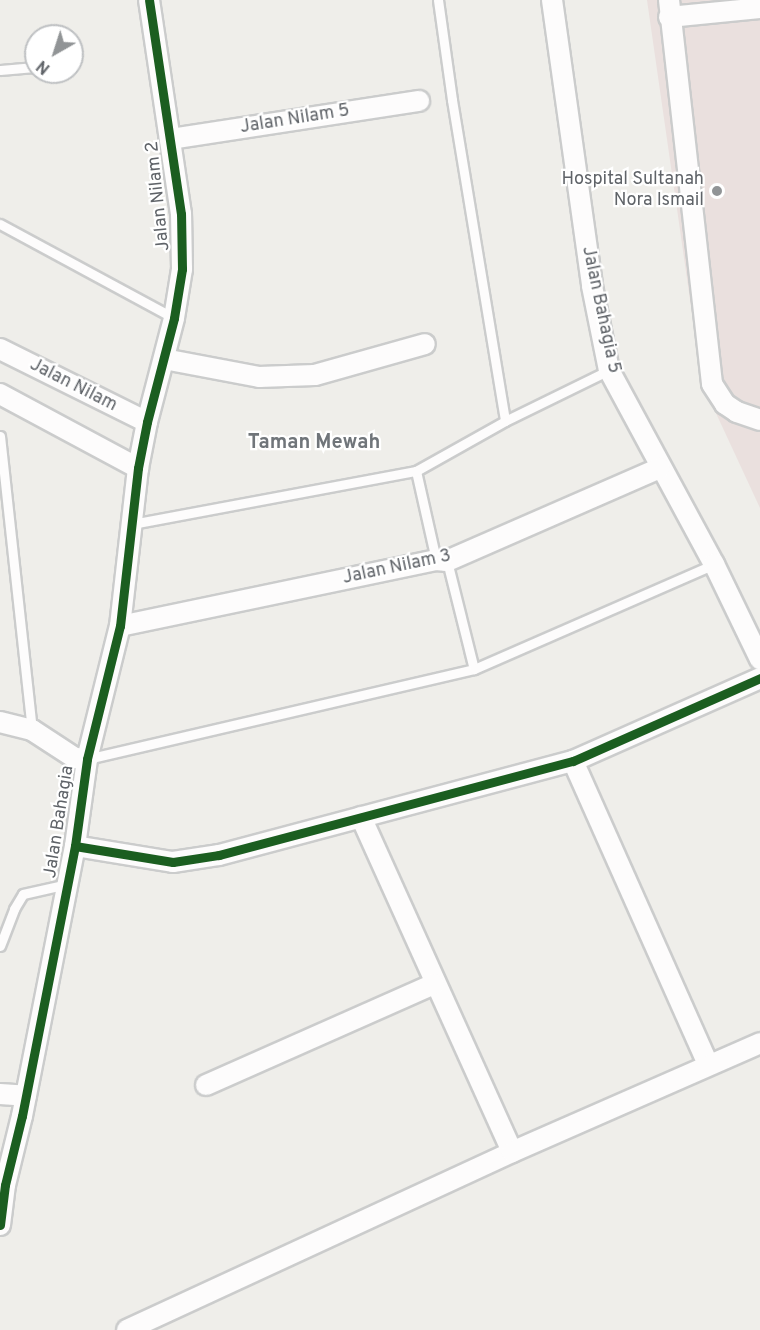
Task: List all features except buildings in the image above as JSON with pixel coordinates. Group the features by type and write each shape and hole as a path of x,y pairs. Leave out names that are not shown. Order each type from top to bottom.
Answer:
{"street":[{"name":"Jalan Nilam 2","path":"147,422 174,318 182,269 181,214 149,0"},
{"name":"Jalan Bahagia 5","path":"552,0 592,286 609,370 714,564 760,658"},
{"path":"760,8 669,9 712,384 725,404 737,412 760,420"},
{"name":"Jalan Nilam 5","path":"170,139 419,101"},
{"path":"164,359 259,377 315,375 425,344"},
{"name":"Jalan Nilam","path":"0,349 147,422"},
{"path":"0,394 138,468"},
{"name":"Jalan Bahagia","path":"0,1225 5,1185 26,1096 75,846 87,759 120,626 138,468 147,422"},
{"name":"Jalan Nilam 3","path":"120,626 441,560 660,468"},
{"path":"75,846 173,862 219,855 573,761 760,678"},
{"path":"0,722 32,730 75,758 87,759"},
{"path":"573,761 708,1064"},
{"path":"361,817 434,984 512,1152"},
{"path":"206,1085 434,984"},
{"path":"127,1330 512,1152 760,1043"},
{"path":"0,1094 26,1096"}],"lane":[{"path":"438,0 452,100 505,421"},
{"path":"0,70 24,68"},
{"path":"0,224 174,318"},
{"path":"132,524 416,471 505,421 609,370"},
{"path":"0,436 32,730"},
{"path":"416,471 474,669"},
{"path":"87,759 474,669 714,564"},
{"path":"0,946 14,909 23,894 67,885"}],"shaded area":[{"name":"Hospital Sultanah Nora Ismail","path":"647,0 760,0 760,508 702,383"}],"cycle path":[{"path":"0,1225 5,1185 22,1116 75,846 87,759 120,626 138,468 147,422 174,318 182,269 181,214 149,0"},
{"path":"75,846 173,862 219,855 573,761 760,678"}],"place":[{"name":"Hospital Sultanah Nora Ismail","path":"717,191"}],"district":[{"name":"Taman Mewah","path":"314,443"}]}
